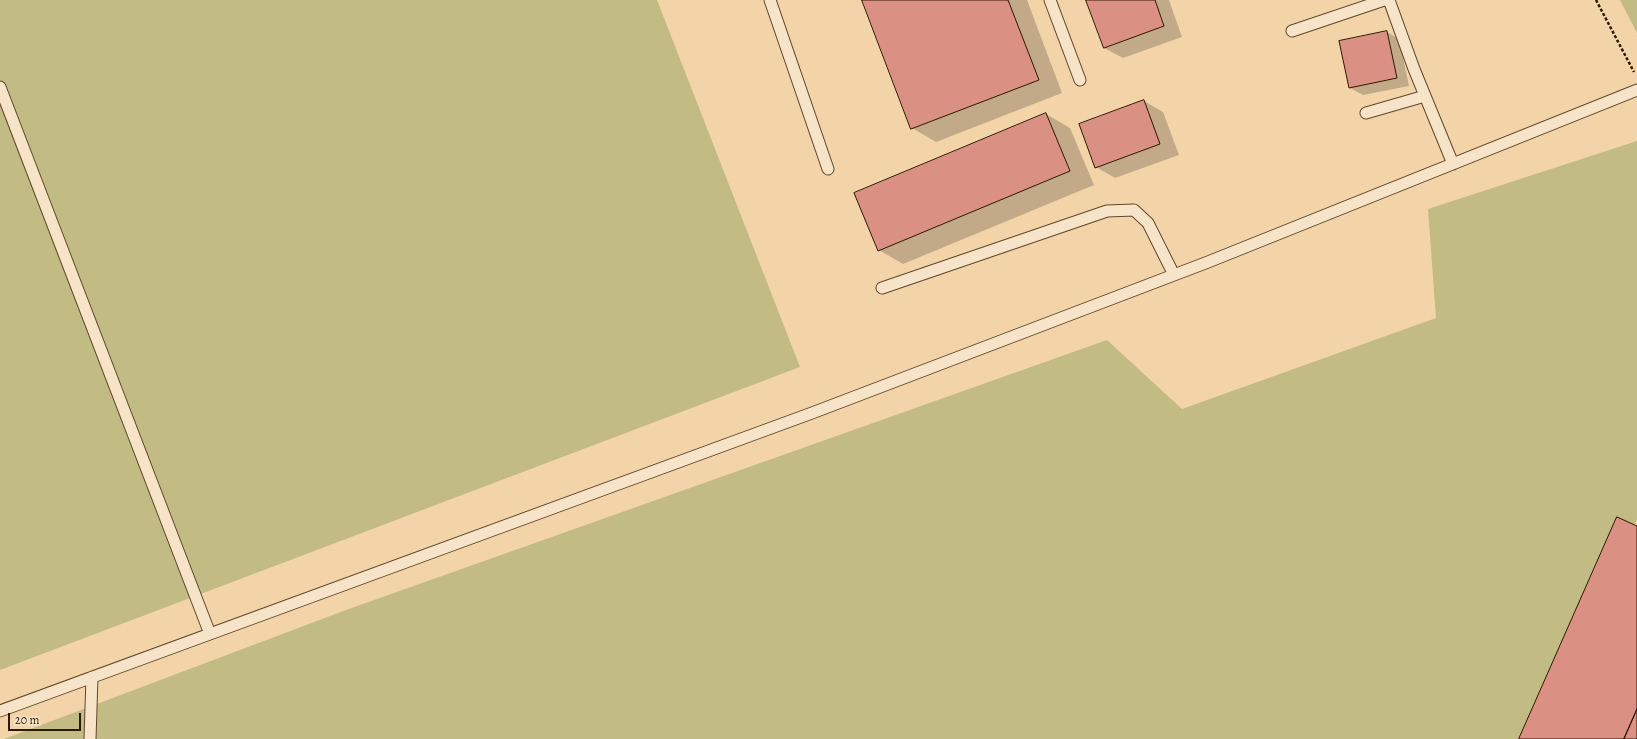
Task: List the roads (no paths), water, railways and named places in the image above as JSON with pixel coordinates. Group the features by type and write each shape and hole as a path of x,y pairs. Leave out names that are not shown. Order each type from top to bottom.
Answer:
{"lane":[{"path":"770,0 828,169"},
{"path":"1050,0 1080,80"},
{"path":"1292,31 1384,0"},
{"path":"1389,0 1425,96 1453,164"},
{"path":"0,87 210,634"},
{"path":"0,711 805,416 1174,275 1637,90"},
{"path":"1366,113 1425,96"},
{"path":"882,288 1107,211 1134,210 1148,223 1174,275"},
{"path":"90,739 92,677"}]}
